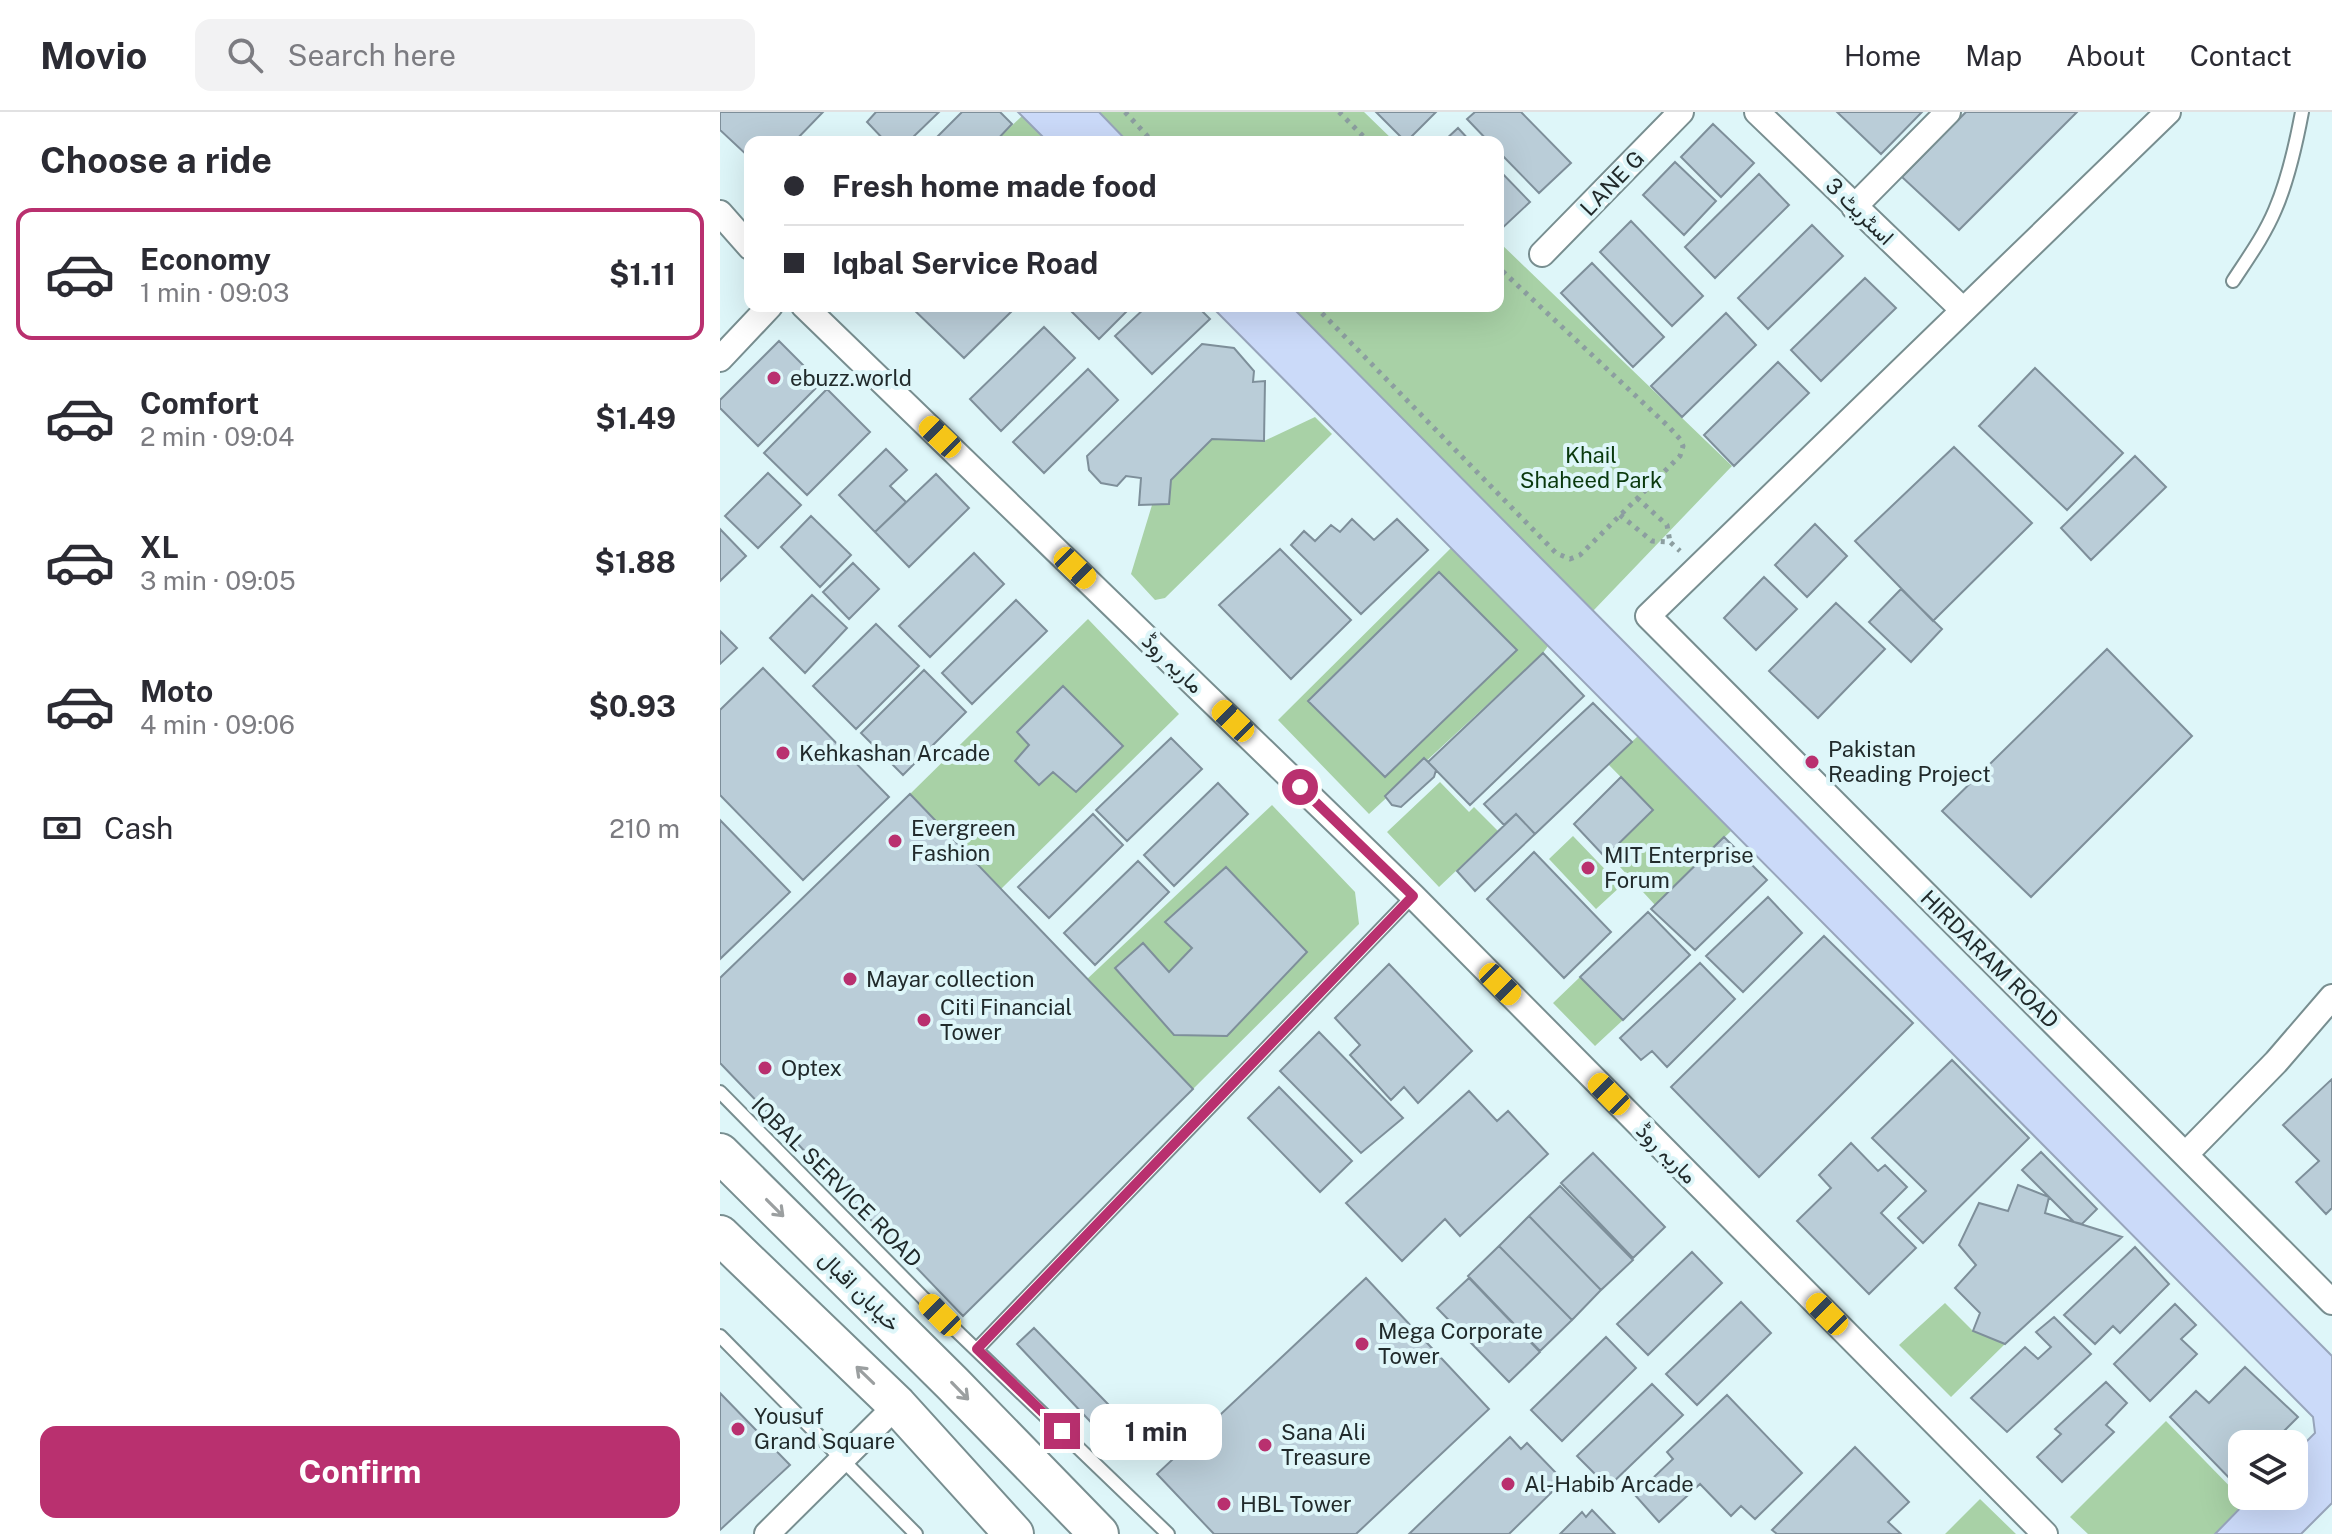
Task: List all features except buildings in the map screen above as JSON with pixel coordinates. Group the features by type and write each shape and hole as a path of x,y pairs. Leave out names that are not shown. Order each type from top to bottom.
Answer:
{"main road":[{"name":"خیابان اقبال","path":"720,1153 1099,1534"},
{"path":"720,1235 897,1405 1014,1534"}],"street":[{"name":"LANE G","path":"1542,254 1681,112"},
{"name":"اسٹریٹ 3","path":"1757,112 1963,310"},
{"path":"1854,207 1948,112"},
{"path":"1963,310 2168,112"},
{"path":"720,213 744,240"},
{"name":"HIRDARAM ROAD","path":"1963,310 1648,616 2332,1302"},
{"path":"720,359 764,312"},
{"name":"ماریہ روڈ","path":"810,312 1413,896 2045,1534"},
{"path":"2186,1154 2276,1062 2332,997"},
{"path":"767,1534 897,1405"}],"lane":[{"path":"2233,281 2276,209 2302,112"},
{"path":"977,1349 1413,896"},
{"name":"IQBAL SERVICE ROAD","path":"720,1092 929,1304 1168,1534"},
{"path":"720,1336 916,1534"}],"path":[{"path":"1125,112 1147,136"},
{"path":"1339,112 1363,136"},
{"path":"1321,312 1556,553 1570,559 1580,555 1680,456 1683,446 1680,439 1504,273"},
{"path":"1620,515 1652,541 1670,542 1667,525 1637,498"}],"green space":[{"path":"1099,112 1364,112 1389,136 1122,136"},
{"path":"1022,116 1042,136 1001,136"},
{"name":"Khail Shaheed Park","path":"1504,247 1732,466 1593,611 1297,312 1504,312"},
{"path":"1315,417 1332,434 1165,598 1155,600 1131,574 1152,505 1169,504 1171,480 1212,439 1264,441"},
{"path":"1451,548 1548,646 1369,814 1278,720"},
{"path":"1088,619 1179,714 1001,889 910,794"},
{"path":"1638,736 1731,831 1655,905 1608,854 1653,810 1608,764"},
{"path":"1440,782 1469,812 1474,807 1498,831 1439,887 1387,832"},
{"path":"1272,805 1355,892 1359,924 1193,1089 1085,981"},
{"path":"1573,836 1621,886 1596,909 1549,859"},
{"path":"1580,977 1623,1020 1595,1046 1553,1003"},
{"path":"1945,1303 1973,1331 2005,1344 1951,1397 1899,1345"},
{"path":"2166,1421 2228,1485 2228,1510 2239,1510 2215,1534 2088,1534 2070,1517"},
{"path":"1980,1499 2016,1534 1945,1534"}],"water":[{"path":"1018,112 1099,112 1122,136 1042,136"},
{"path":"1217,312 1297,312 2332,1356 2332,1503 2301,1534 2215,1534 2238,1510 2308,1510 2308,1440 2315,1433 2313,1417"}],"place":[{"name":"ebuzz.world","path":"774,378"},
{"name":"Kehkashan Arcade","path":"783,753"},
{"name":"Pakistan Reading Project","path":"1812,762"},
{"name":"Evergreen Fashion","path":"895,841"},
{"name":"MIT Enterprise Forum","path":"1588,868"},
{"name":"Mayar collection","path":"850,979"},
{"name":"Citi Financial Tower","path":"924,1020"},
{"name":"Optex","path":"765,1068"},
{"name":"Mega Corporate Tower","path":"1362,1344"},
{"name":"Yousuf Grand Square","path":"738,1429"},
{"name":"Sana Ali Treasure","path":"1265,1445"},
{"name":"Al-Habib Arcade","path":"1508,1484"},
{"name":"HBL Tower","path":"1224,1504"}],"route":[{"path":"1062,1431 977,1349 1413,896 1300,787"}]}
